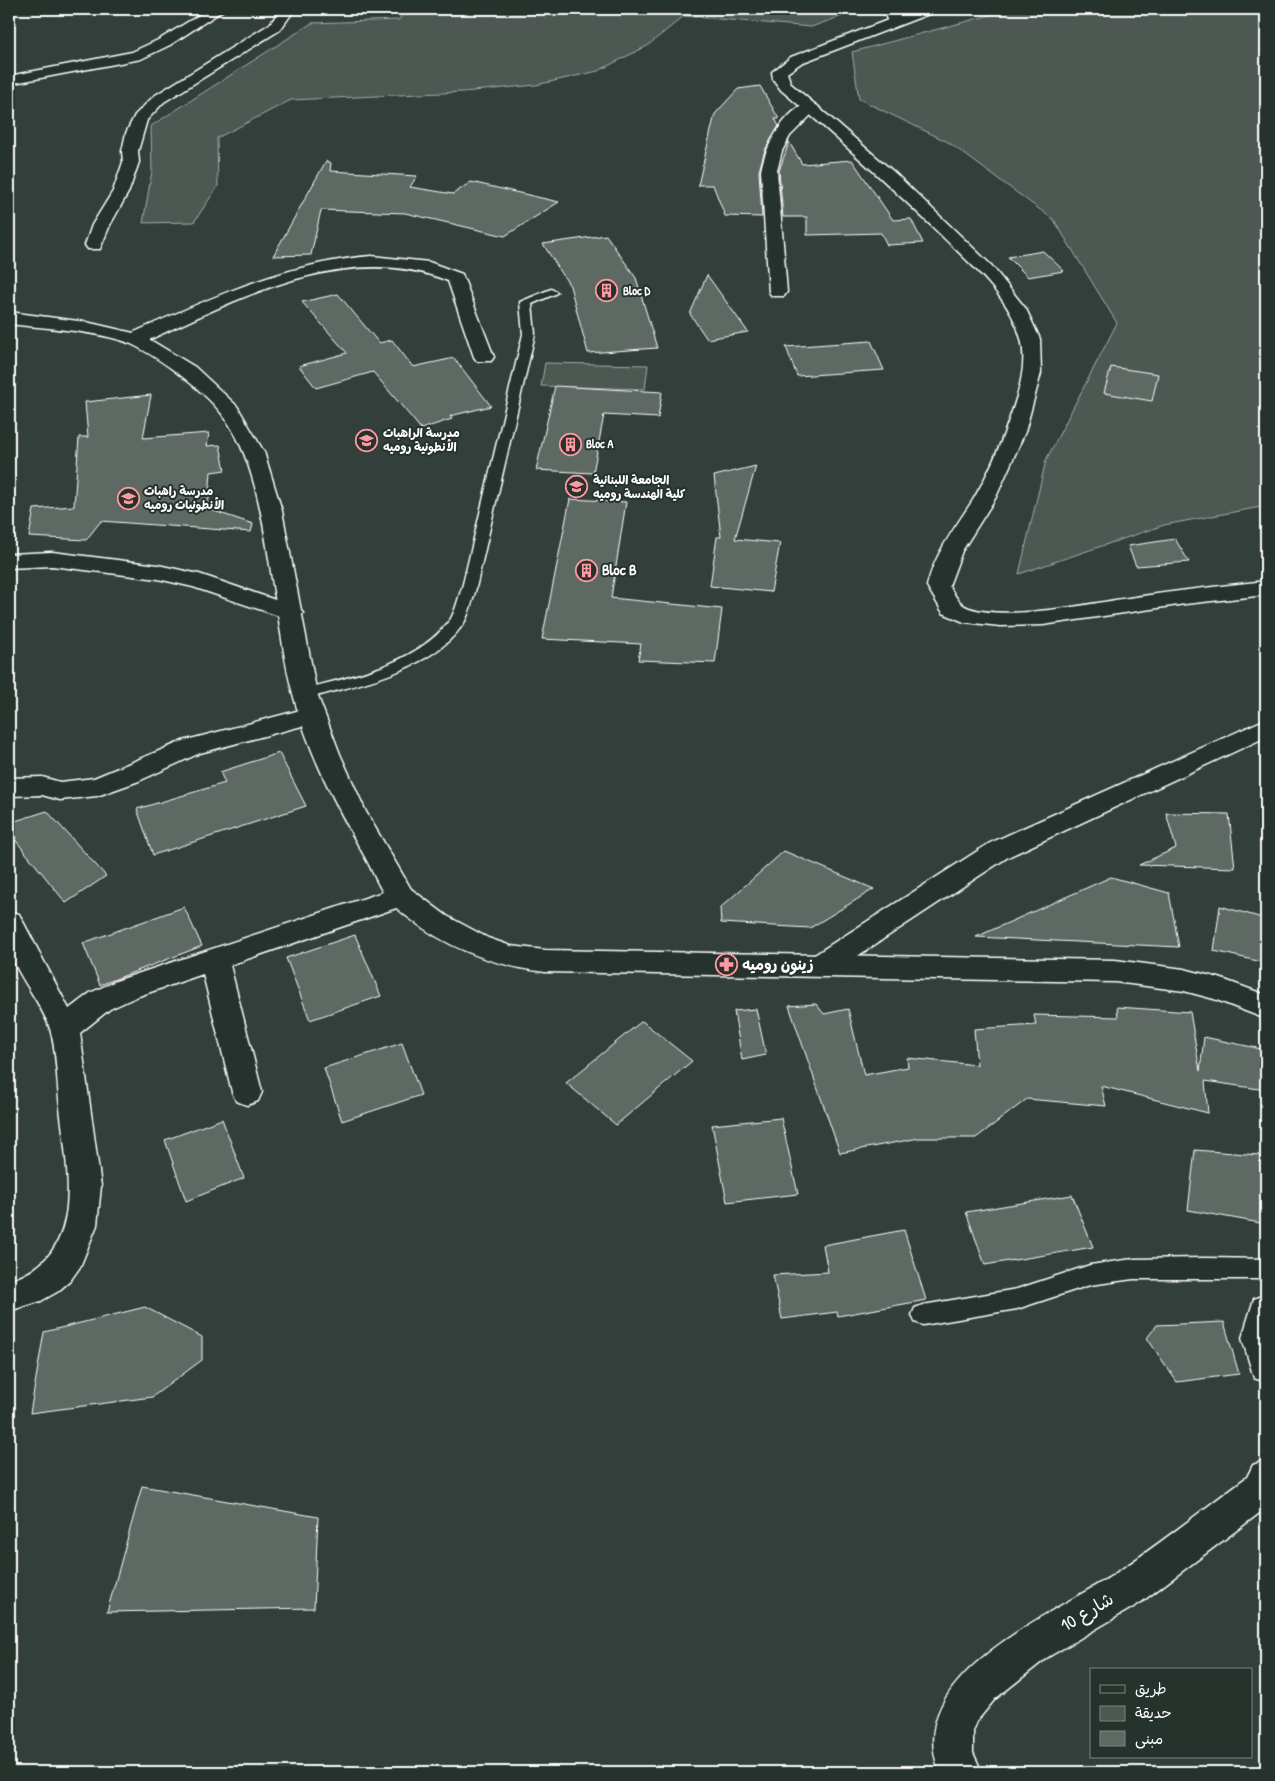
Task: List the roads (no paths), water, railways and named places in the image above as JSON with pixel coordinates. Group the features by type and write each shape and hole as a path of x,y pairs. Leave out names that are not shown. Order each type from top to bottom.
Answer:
{"street":[{"path":"9,80 136,56 165,42 218,9"},
{"path":"94,244 101,225 121,191 131,162 130,151 134,132 140,118 159,99 276,27 288,9"},
{"path":"928,9 892,15 796,60 779,72 780,79 786,86 918,203 991,276 1022,317 1030,339 1032,356 1028,387 1014,432 985,497 951,552 940,575 938,586 952,608 964,615 983,619 1043,618 1184,597 1266,588"},
{"path":"778,292 770,159 788,127 811,108"},
{"path":"135,339 219,301 301,272 334,264 371,261 429,266 456,278 484,357"},
{"path":"9,318 86,328 135,339 188,371 217,396 240,426 254,452 271,511 308,704 352,812 401,896 437,923 478,946 511,957 545,962 648,965 822,964 1115,971 1184,980 1219,989 1266,1007"},
{"path":"9,561 52,559 158,572 199,581 292,614"},
{"path":"9,787 42,786 60,791 97,786 130,775 192,747 308,704"},
{"path":"822,964 999,850 1266,728"},
{"path":"65,1029 100,1001 126,988 401,896"},
{"path":"9,921 65,1029 83,1158 84,1194 78,1240 62,1266 31,1291 9,1296"},
{"path":"214,959 248,1092"},
{"path":"1266,1310 1259,1338 1266,1366"},
{"name":"شارع 10","path":"961,1772 953,1754 953,1731 963,1708 981,1686 1034,1643 1126,1589 1260,1490 1266,1478"}],"lane":[{"path":"308,704 362,677 411,658 433,646 457,621 469,588 529,334 526,302 551,292"},
{"path":"923,1315 1017,1299 1090,1275 1133,1269 1266,1270"}],"place":[{"name":"Bloc D","path":"607,291"},
{"name":"مدرسة الراهبات الأنطونية روميه","path":"367,440"},
{"name":"Bloc A","path":"570,444"},
{"name":"الجامعة اللبنانية كلية الهندسة روميه","path":"577,487"},
{"name":"مدرسة راهبات الأنطونيات روميه","path":"128,498"},
{"name":"Bloc B","path":"586,570"},
{"name":"زينون روميه","path":"726,965"}]}
